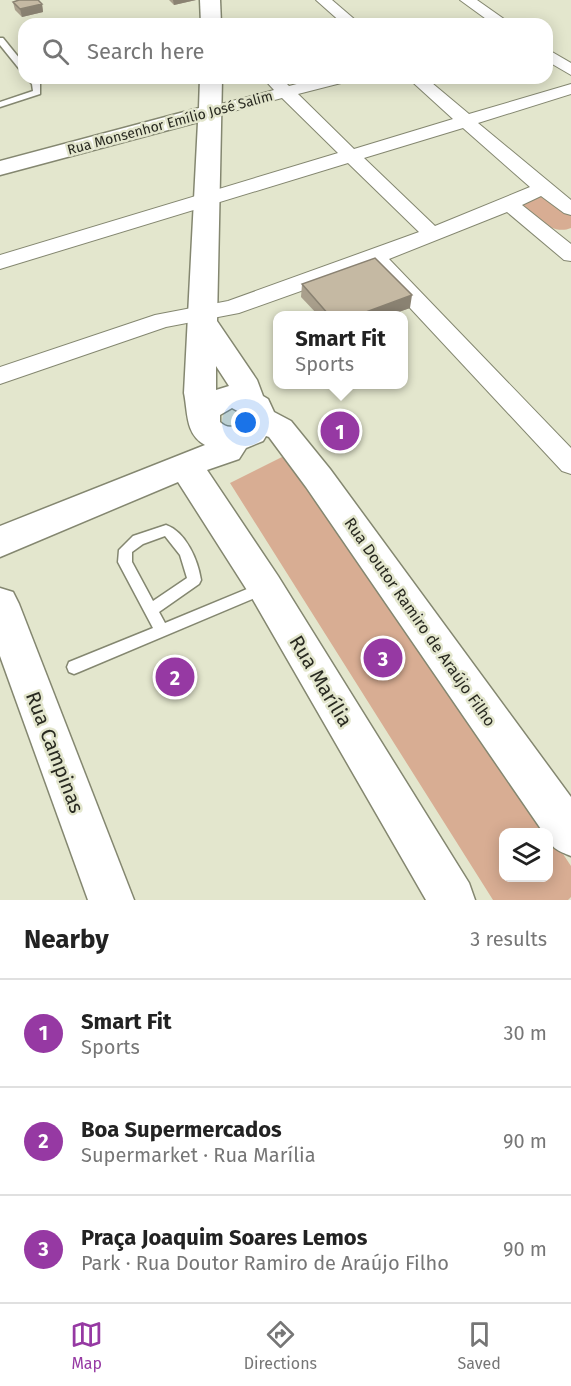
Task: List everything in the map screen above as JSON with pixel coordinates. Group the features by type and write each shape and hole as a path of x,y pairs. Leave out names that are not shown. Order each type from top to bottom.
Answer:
{"street":[{"path":"210,0 211,18"},
{"path":"323,0 345,18"},
{"path":"467,0 494,18"},
{"path":"553,58 571,70"},
{"path":"211,84 200,393 204,418 212,434 227,439 248,419"},
{"path":"277,84 432,234"},
{"name":"Rua Monsenhor Emílio José Salim","path":"0,168 318,84"},
{"path":"423,84 543,188 571,209"},
{"path":"0,262 571,89"},
{"path":"0,376 163,320 203,318 375,257 509,204 543,188"},
{"path":"509,204 566,244"},
{"path":"375,257 571,464"},
{"path":"0,542 185,465 227,450 248,419 246,388 203,318"},
{"path":"185,465 208,406 223,398 232,397 248,419"},
{"name":"Rua Doutor Ramiro de Araújo Filho","path":"248,419 280,429 318,478 571,834"},
{"name":"Rua Marília","path":"185,465 265,587 452,900"},
{"name":"Rua Campinas","path":"0,604 111,900"}],"lane":[{"path":"0,40 18,62"},
{"path":"0,105 37,92 36,84"},
{"path":"152,609 194,580 191,566 175,537 166,530 138,540 126,550 126,568 152,609 162,631"},
{"path":"75,667 265,587"}],"shaded area":[{"path":"546,195 571,214 571,228 564,230 551,227 521,205 524,198"},
{"path":"286,455 545,828 499,828 499,882 553,882 553,839 571,866 571,897 568,900 493,900 230,483"}],"building":[{"path":"38,0 42,4 20,9 13,2"},
{"path":"375,258 412,295 369,311 326,311 302,284"}],"place":[{"name":"Smart Fit","path":"340,431"},
{"name":"Praça Joaquim Soares Lemos","path":"383,658"},
{"name":"Boa Supermercados","path":"175,677"}]}
